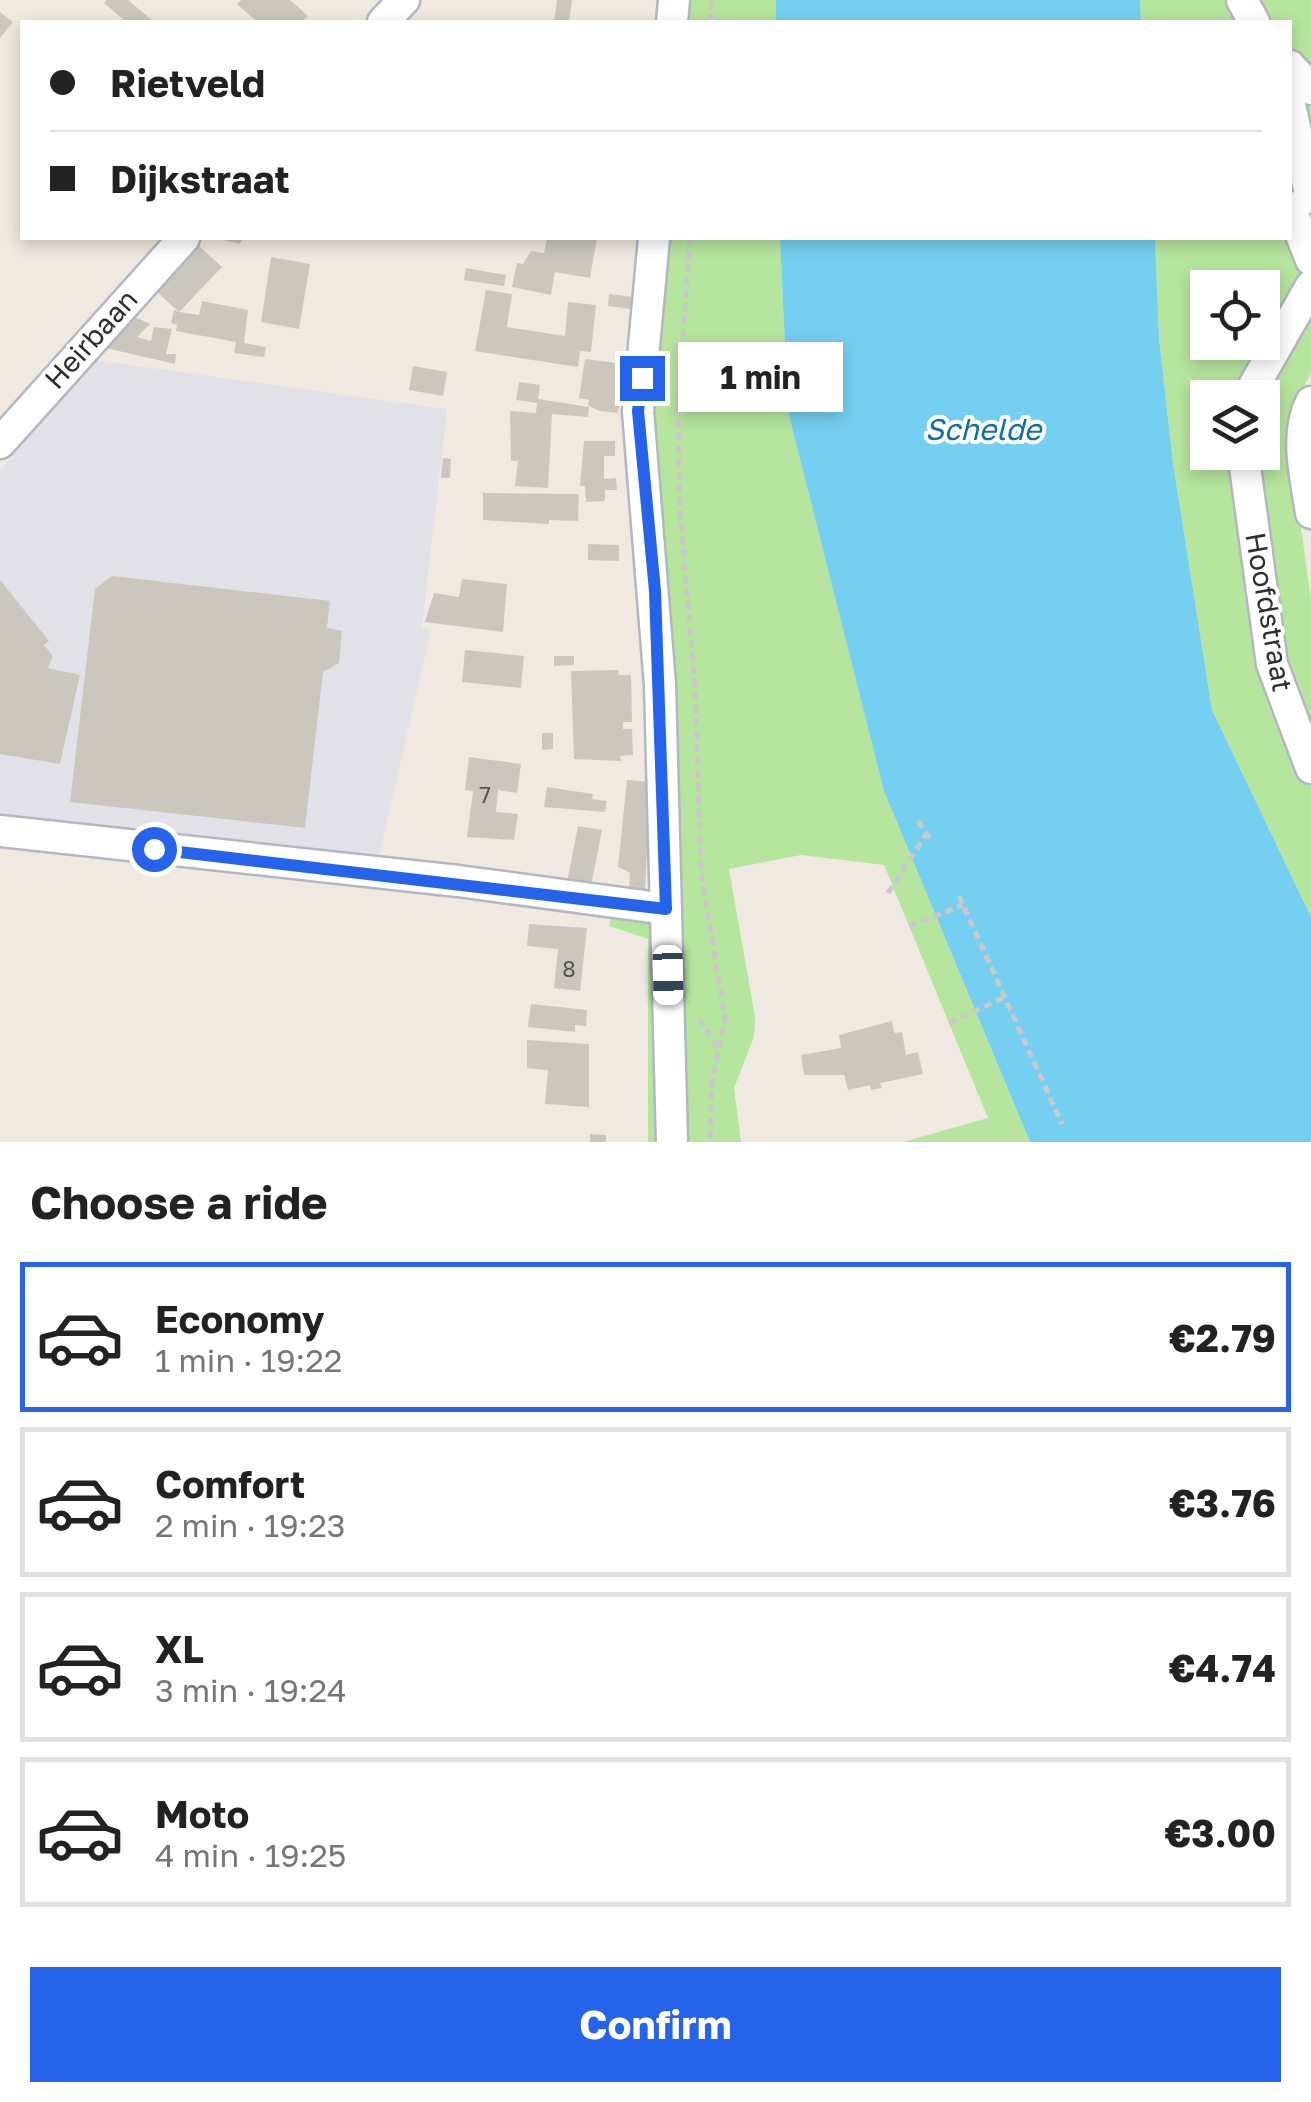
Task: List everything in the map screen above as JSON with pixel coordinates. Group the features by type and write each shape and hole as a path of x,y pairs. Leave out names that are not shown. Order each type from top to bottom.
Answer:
{"street":[{"path":"385,20 404,0"},
{"path":"1292,68 1311,89"},
{"path":"1292,114 1311,198"},
{"path":"1292,212 1311,260"},
{"name":"Heirbaan","path":"0,443 182,240"},
{"path":"654,240 638,411 655,591 672,1142"},
{"path":"1256,380 1311,286"},
{"path":"1311,402 1305,414 1302,451 1311,513"},
{"name":"Hoofdstraat","path":"1245,470 1272,664 1311,768"},
{"path":"0,830 666,909"}],"path":[{"path":"690,240 678,405 680,515 695,684 702,871 725,1020 712,1080 710,1142"},
{"path":"918,821 932,842"},
{"path":"888,892 926,833"},
{"path":"959,896 1062,1124"},
{"path":"909,926 963,905"},
{"path":"948,1022 1004,996"}],"shaded area":[{"path":"95,360 447,409 422,627 431,630 379,856 0,817 0,471"}],"green space":[{"path":"680,0 776,0 776,20 678,20"},
{"path":"1140,0 1230,0 1244,20 1141,20"},
{"path":"1253,0 1311,0 1311,79 1292,57 1292,20 1266,20"},
{"path":"1292,82 1311,107 1311,373 1293,408 1290,449 1311,599 1311,917 1212,710 1173,463 1159,338 1155,240 1292,240"},
{"path":"660,240 780,240 788,412 884,791 1030,1142 903,1142 988,1118 884,865 801,855 729,869 755,1017 754,1037 734,1088 741,1142 648,1142 648,939 609,926 613,910 647,919 661,933 646,460"}],"water":[{"path":"776,0 1140,0 1141,20 776,20"},
{"name":"Schelde","path":"780,240 1155,240 1159,338 1173,463 1212,710 1311,917 1311,1142 1030,1142 884,791 788,412"}],"building":[{"path":"128,0 152,20 124,20 104,3"},
{"path":"241,0 290,0 308,16 304,20 255,20 237,4"},
{"path":"557,0 572,0 569,20 554,20"},
{"path":"0,12 13,22 0,38"},
{"path":"547,240 597,240 590,278 555,272 551,295 512,287 517,263 523,264 531,251 544,253"},
{"path":"199,246 222,267 179,312 157,292"},
{"path":"271,257 310,264 299,329 261,322"},
{"path":"466,268 506,275 504,286 464,280"},
{"path":"486,290 512,294 507,327 565,336 568,302 596,305 591,352 580,351 578,367 475,351"},
{"path":"609,294 632,297 631,309 608,306"},
{"path":"202,301 248,310 244,343 266,347 264,357 234,353 236,342 176,331 177,325 171,323 174,310 199,315"},
{"path":"135,317 150,324 137,337 151,341 154,327 172,329 166,354 176,354 175,364 106,348"},
{"path":"585,359 625,364 618,413 599,411 588,405 589,400 579,398"},
{"path":"413,366 447,372 443,396 409,390"},
{"path":"519,382 540,385 538,399 589,407 588,417 552,414 548,488 515,486 518,461 511,461 510,411 536,413 537,403 516,400"},
{"path":"584,441 615,441 615,456 604,456 604,479 616,478 617,490 605,490 605,501 586,502 585,486 580,486"},
{"path":"443,458 451,459 450,478 441,478"},
{"path":"483,493 579,494 578,521 549,520 549,524 483,520"},
{"path":"588,544 619,545 619,561 588,560"},
{"path":"112,576 330,601 327,628 342,631 339,663 323,672 305,828 70,802 95,589"},
{"path":"462,579 507,584 503,632 425,622 434,593 459,597"},
{"path":"0,580 49,641 44,645 53,656 48,668 80,675 60,764 0,754"},
{"path":"465,650 524,656 521,688 462,682"},
{"path":"554,656 574,656 574,665 554,666"},
{"path":"618,670 619,675 631,675 632,722 623,722 623,729 632,729 633,755 620,756 621,761 574,759 571,671"},
{"path":"542,733 553,733 553,749 542,750"},
{"path":"469,757 521,764 517,793 498,790 496,812 518,814 514,840 467,837 473,791 465,790"},
{"path":"627,780 650,782 645,891 629,889 630,873 618,867"},
{"path":"547,787 593,794 592,799 607,801 605,812 544,807"},
{"path":"578,826 602,830 591,886 567,882"},
{"path":"529,924 587,928 580,991 554,988 558,949 527,946"},
{"path":"531,1004 587,1010 586,1026 575,1025 575,1032 528,1027"},
{"path":"892,1021 894,1033 902,1032 906,1055 918,1052 923,1074 880,1083 882,1088 871,1090 870,1085 848,1090 844,1075 804,1075 801,1055 841,1048 839,1035"},
{"path":"527,1040 589,1044 589,1107 545,1104 548,1070 527,1068"},
{"path":"590,1134 606,1135 606,1142 590,1142"}],"route":[{"path":"154,849 458,881 666,909 655,591 638,411 642,378"}]}
